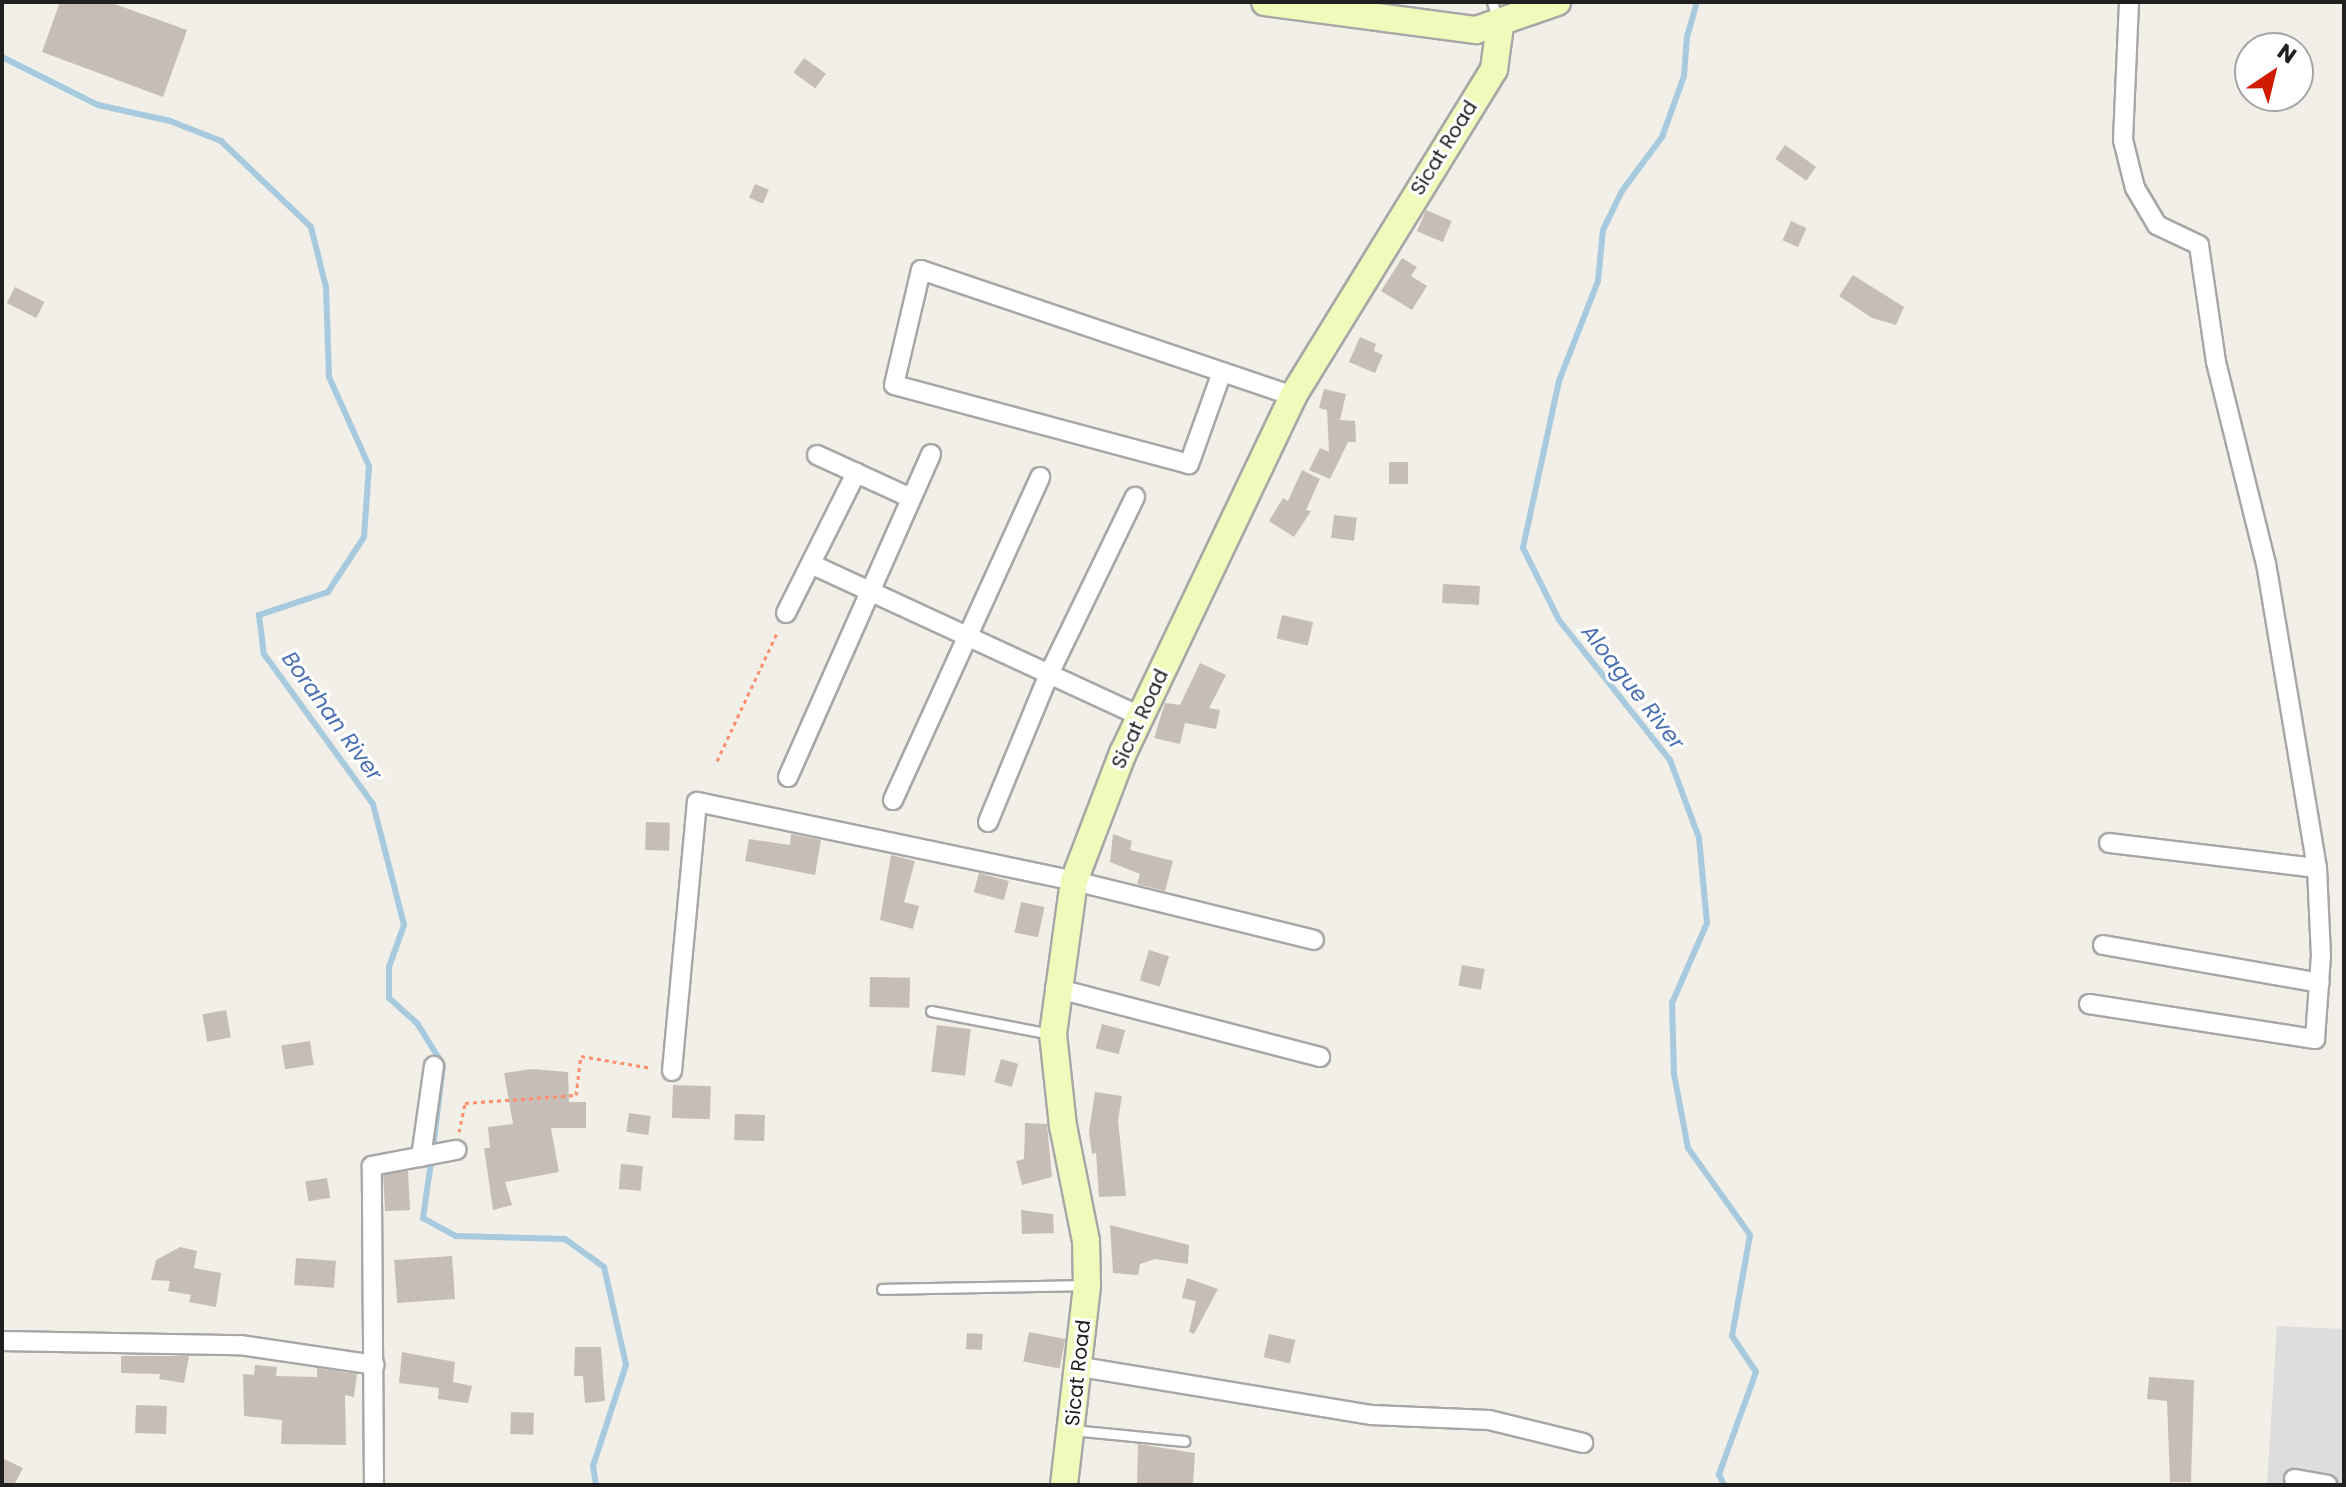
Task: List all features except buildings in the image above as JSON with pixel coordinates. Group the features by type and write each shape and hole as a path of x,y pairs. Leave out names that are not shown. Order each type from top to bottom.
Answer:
{"street":[{"path":"1265,2 1476,30 1496,14 1557,2"},
{"path":"2089,1004 2315,1039 2320,983 2317,868 2266,564 2222,394 2199,245 2157,225 2135,188 2123,140 2129,2"},
{"name":"Sicat Road","path":"1064,1485 1081,1367 1087,1285 1086,1241 1063,1126 1053,1034 1055,988 1074,881 1140,716 1293,396 1494,69 1496,14"},
{"path":"1222,372 1189,464 894,385 921,270 1293,396"},
{"path":"788,777 931,454"},
{"path":"817,455 911,498"},
{"path":"786,613 856,473"},
{"path":"893,800 1040,477"},
{"path":"988,822 1049,674 1135,497"},
{"path":"811,564 1140,716"},
{"path":"672,1071 697,802 1074,881 1314,940"},
{"path":"2109,843 2317,868"},
{"path":"2103,945 2320,983"},
{"path":"1055,988 1320,1057"},
{"path":"421,1157 434,1066"},
{"path":"374,1485 372,1166 456,1150"},
{"path":"2,1341 240,1345 375,1365"},
{"path":"1081,1367 1372,1415 1489,1420 1583,1443"},
{"path":"2294,1479 2327,1485"}],"lane":[{"path":"931,1011 1053,1034"},
{"path":"882,1289 1087,1285"},
{"path":"1072,1430 1184,1441"}],"path":[{"path":"717,761 786,613"},
{"path":"456,1150 465,1103 576,1095 581,1056 672,1071"}],"shaded area":[{"path":"2277,1326 2344,1329 2344,1485 2267,1485"}],"waterway":[{"name":"Aloague River","path":"1697,2 1687,36 1684,76 1662,137 1622,191 1603,230 1598,281 1559,381 1523,548 1559,620 1670,760 1699,838 1707,923 1672,1003 1674,1074 1688,1148 1750,1235 1732,1336 1756,1372 1719,1474 1724,1485"},
{"name":"Borahan River","path":"2,57 98,105 170,121 221,141 311,227 326,287 329,377 369,466 364,537 328,592 259,615 264,654 373,804 404,925 389,967 389,998 417,1023 443,1065 433,1149"},
{"name":"Borahan River","path":"431,1162 423,1218 456,1236 565,1239 604,1267 626,1365 593,1466 596,1485"}]}
